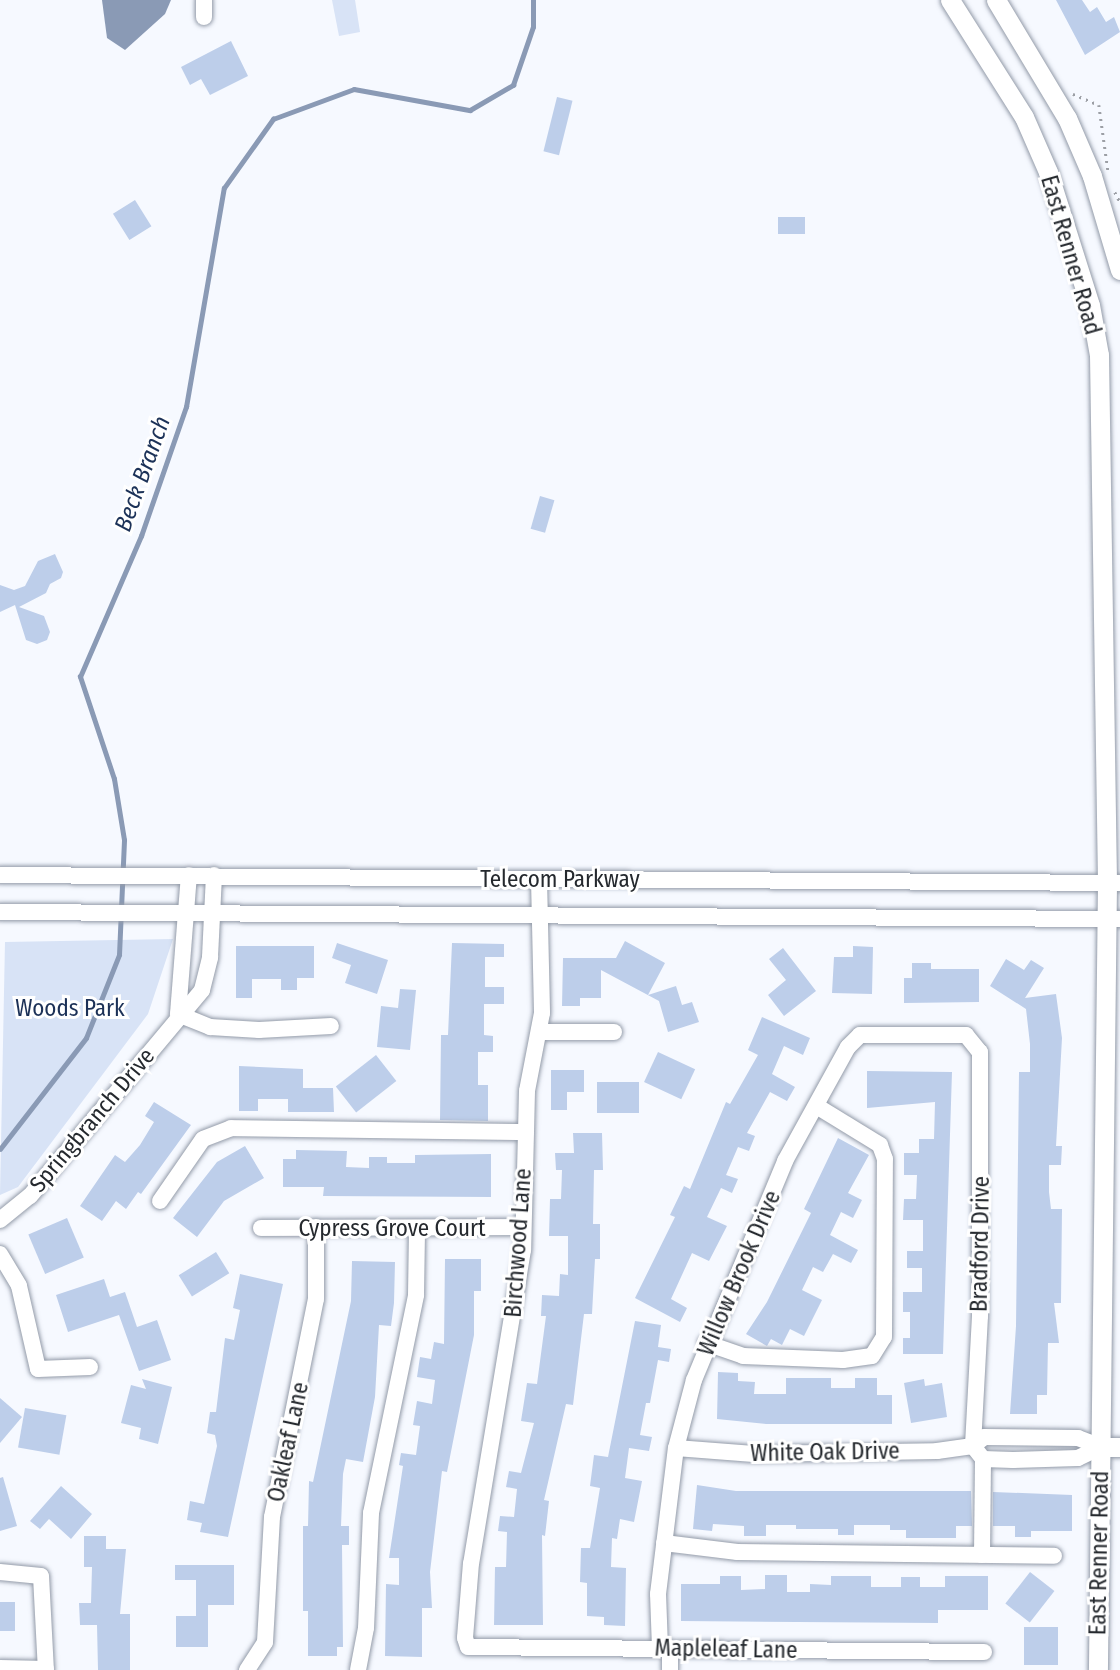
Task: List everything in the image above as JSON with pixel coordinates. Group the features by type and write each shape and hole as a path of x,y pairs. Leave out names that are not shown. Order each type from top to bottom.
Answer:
{"main road":[{"name":"East Renner Road","path":"950,0 1024,117 1066,219 1090,305 1101,402 1113,919 1110,1447 1098,1670"},
{"name":"East Renner Road","path":"996,0 1067,118 1092,176 1120,270"}],"street":[{"path":"204,0 204,17"},
{"name":"Telecom Parkway","path":"0,875 1113,883"},
{"path":"189,875 178,1014 210,1027 259,1030 331,1026"},
{"name":"Springbranch Drive","path":"0,1220 38,1187 178,1014 202,990 213,914 214,876"},
{"name":"Birchwood Lane","path":"468,1647 465,1638 471,1563 519,1286 530,1065 540,1032 539,879"},
{"name":"Telecom Parkway","path":"0,912 1113,919"},
{"path":"180,971 205,977"},
{"path":"540,1032 614,1032"},
{"name":"Willow Brook Drive","path":"670,1670 658,1594 676,1448 706,1343 748,1258 785,1161 818,1107 848,1047 860,1035 966,1035 976,1043"},
{"name":"Bradford Drive","path":"976,1043 981,1058 978,1453 982,1555"},
{"path":"706,1343 743,1356 843,1360 872,1356 884,1337 885,1159 880,1145 818,1107"},
{"path":"160,1200 203,1139 231,1128 526,1132"},
{"name":"Oakleaf Lane","path":"247,1670 265,1642 272,1517 311,1332 318,1272 316,1227"},
{"name":"Cypress Grove Court","path":"261,1228 417,1230 523,1227"},
{"path":"358,1670 366,1628 371,1513 414,1307 417,1230"},
{"path":"0,1254 19,1286 38,1369 90,1367"},
{"name":"White Oak Drive","path":"978,1453 984,1437 1078,1438 1110,1447"},
{"name":"White Oak Drive","path":"676,1448 754,1454 978,1453 1078,1458 1110,1447"},
{"path":"664,1543 724,1552 1054,1556"},
{"path":"0,1572 41,1576 46,1669 0,1668"},
{"name":"Mapleleaf Lane","path":"468,1647 984,1652"}],"green space":[{"path":"332,0 355,0 360,32 339,36"},
{"name":"Woods Park","path":"173,939 148,1014 18,1187 0,1195 5,942"}],"shaded area":[{"path":"102,0 171,0 165,14 125,50 107,38"}],"building":[{"path":"1056,0 1082,0 1090,12 1097,7 1106,22 1114,17 1120,32 1085,55"},
{"path":"231,41 248,76 210,95 201,79 190,85 181,67"},
{"path":"557,97 573,101 559,155 543,151"},
{"path":"135,200 151,226 129,240 113,214"},
{"path":"778,217 805,217 805,234 778,234"},
{"path":"540,496 554,500 545,533 531,529"},
{"path":"55,554 63,572 61,578 50,584 46,593 19,607 44,616 50,632 47,640 37,644 26,640 15,605 0,612 0,585 14,590 25,586 38,561"},
{"path":"625,941 665,963 648,995 676,986 682,1005 692,1002 699,1022 668,1032 659,1001 601,970 601,998 580,998 580,1006 562,1006 563,958 616,958"},
{"path":"337,943 388,960 377,994 345,983 351,965 332,958"},
{"path":"452,943 504,944 504,957 485,957 485,987 504,987 504,1004 484,1004 484,1035 493,1036 493,1052 478,1052 478,1085 488,1085 488,1121 440,1120 441,1035 448,1035"},
{"path":"236,946 314,946 314,978 297,978 297,990 281,990 281,979 252,979 252,998 236,998"},
{"path":"853,946 873,947 872,994 832,993 834,957 853,957"},
{"path":"783,948 816,991 784,1016 768,995 786,980 769,959"},
{"path":"1006,959 1024,970 1031,960 1044,968 1025,998 1056,994 1062,1038 1056,1146 1062,1146 1061,1165 1049,1165 1051,1209 1062,1209 1061,1303 1054,1303 1059,1343 1048,1343 1047,1395 1037,1395 1037,1414 1010,1414 1016,1326 1019,1072 1030,1072 1030,1044 1026,1009 990,986"},
{"path":"912,963 931,963 931,969 979,969 979,1002 904,1003 904,978 912,978"},
{"path":"400,989 416,990 410,1050 377,1047 381,1006 398,1008"},
{"path":"762,1017 810,1038 803,1055 784,1046 772,1074 795,1087 787,1101 770,1092 747,1133 755,1136 749,1151 738,1147 726,1175 738,1179 732,1193 721,1188 707,1217 727,1226 709,1261 692,1253 671,1299 687,1308 680,1322 635,1298 675,1217 670,1215 684,1186 690,1189 726,1102 730,1104 758,1055 748,1050"},
{"path":"658,1052 695,1069 681,1099 644,1082"},
{"path":"376,1055 396,1081 356,1112 336,1086"},
{"path":"239,1066 303,1069 303,1088 333,1088 334,1112 288,1112 288,1099 258,1099 258,1111 239,1111"},
{"path":"551,1070 584,1070 584,1092 567,1092 567,1110 551,1110"},
{"path":"867,1071 952,1072 943,1354 903,1354 903,1338 910,1338 910,1312 903,1312 903,1292 922,1292 922,1268 907,1268 907,1251 923,1251 923,1220 903,1220 904,1199 916,1199 917,1175 904,1175 904,1153 919,1153 919,1139 934,1139 935,1102 867,1108"},
{"path":"597,1082 639,1082 639,1113 597,1113"},
{"path":"154,1102 191,1125 141,1194 138,1192 126,1209 116,1201 102,1221 80,1206 115,1155 125,1162 140,1145 154,1122 145,1116"},
{"path":"573,1133 602,1133 603,1170 594,1170 593,1224 600,1224 600,1259 595,1259 592,1314 584,1314 573,1405 566,1404 544,1500 549,1501 545,1536 542,1535 543,1625 494,1625 495,1567 506,1567 507,1532 498,1531 500,1516 514,1517 517,1489 506,1487 509,1471 521,1473 534,1423 521,1421 527,1383 537,1384 546,1316 541,1316 542,1295 559,1296 560,1274 568,1275 568,1236 549,1236 550,1199 561,1199 562,1170 556,1170 555,1153 574,1153"},
{"path":"838,1138 869,1155 848,1193 862,1200 853,1218 841,1212 830,1235 858,1250 851,1263 833,1254 823,1272 813,1267 802,1290 822,1300 804,1336 790,1329 782,1345 771,1339 767,1346 746,1334 767,1302 811,1213 804,1209"},
{"path":"245,1146 264,1178 224,1201 197,1237 173,1218 217,1162"},
{"path":"296,1150 347,1151 346,1167 369,1168 369,1157 387,1157 387,1163 415,1163 415,1155 491,1154 491,1197 323,1196 324,1187 283,1187 283,1159 296,1159"},
{"path":"67,1218 84,1258 45,1274 28,1234"},
{"path":"216,1252 229,1273 192,1297 179,1275"},
{"path":"445,1259 481,1259 481,1291 474,1291 474,1335 447,1472 442,1471 430,1572 432,1608 422,1608 422,1657 385,1656 386,1584 399,1585 399,1558 389,1558 403,1466 399,1465 401,1453 416,1455 420,1426 413,1425 417,1401 432,1404 435,1380 417,1377 420,1357 431,1359 434,1342 444,1344"},
{"path":"352,1261 395,1262 394,1303 391,1326 379,1325 375,1397 363,1462 346,1459 343,1474 341,1526 349,1526 349,1545 342,1545 343,1647 337,1647 337,1656 308,1656 308,1611 303,1611 303,1526 308,1526 309,1481 313,1482 351,1301"},
{"path":"240,1274 283,1284 228,1537 200,1532 202,1523 187,1520 190,1501 204,1504 217,1446 215,1435 207,1433 210,1412 216,1412 225,1338 234,1340 240,1310 233,1308"},
{"path":"104,1279 110,1297 125,1292 137,1327 157,1320 171,1360 139,1371 119,1315 68,1332 56,1295"},
{"path":"635,1321 661,1325 658,1347 671,1349 669,1362 658,1360 650,1403 646,1403 640,1435 652,1437 649,1451 629,1448 625,1478 642,1481 634,1522 620,1519 617,1539 612,1538 611,1567 626,1568 625,1626 604,1625 604,1617 587,1616 587,1583 580,1582 581,1548 590,1548 600,1488 590,1486 594,1455 608,1457"},
{"path":"718,1372 738,1373 738,1381 755,1382 754,1394 786,1394 786,1378 831,1378 831,1388 855,1388 855,1378 877,1378 877,1395 892,1395 892,1424 766,1424 717,1419"},
{"path":"142,1379 172,1387 158,1444 139,1439 141,1428 121,1423 131,1385 146,1389"},
{"path":"924,1379 925,1386 942,1383 947,1417 911,1423 904,1383"},
{"path":"0,1398 22,1417 0,1443"},
{"path":"25,1408 66,1415 59,1455 18,1447"},
{"path":"3,1477 17,1526 0,1531 0,1478"},
{"path":"697,1485 736,1491 971,1491 972,1526 956,1526 956,1538 906,1538 906,1530 890,1530 890,1525 854,1525 854,1535 838,1535 838,1529 796,1529 796,1525 766,1525 766,1536 744,1536 744,1526 713,1524 712,1531 693,1529"},
{"path":"61,1486 92,1514 71,1539 49,1519 40,1529 30,1521"},
{"path":"993,1492 1072,1495 1072,1531 1031,1531 1031,1537 1015,1537 1015,1526 993,1526"},
{"path":"84,1536 106,1536 106,1549 126,1549 120,1614 130,1614 130,1670 98,1670 97,1625 80,1625 79,1603 91,1603 92,1567 84,1567"},
{"path":"175,1565 234,1565 234,1605 208,1605 208,1647 176,1647 176,1616 196,1616 196,1580 175,1580"},
{"path":"1030,1572 1054,1591 1030,1623 1005,1604"},
{"path":"765,1575 787,1575 787,1592 810,1592 810,1584 831,1585 831,1576 871,1576 871,1587 901,1587 901,1577 920,1577 920,1587 945,1587 945,1576 988,1576 988,1610 938,1610 938,1623 681,1621 681,1584 720,1584 720,1576 741,1576 741,1590 765,1589"},
{"path":"0,1602 15,1602 15,1631 0,1631"},
{"path":"1024,1627 1058,1627 1058,1665 1024,1665"}],"waterway":[{"name":"Beck Branch","path":"0,1149 86,1038 119,955 124,840 114,779 80,677 141,536 186,407 224,188 273,119 354,89 470,110 513,85 533,27 533,0"}]}
